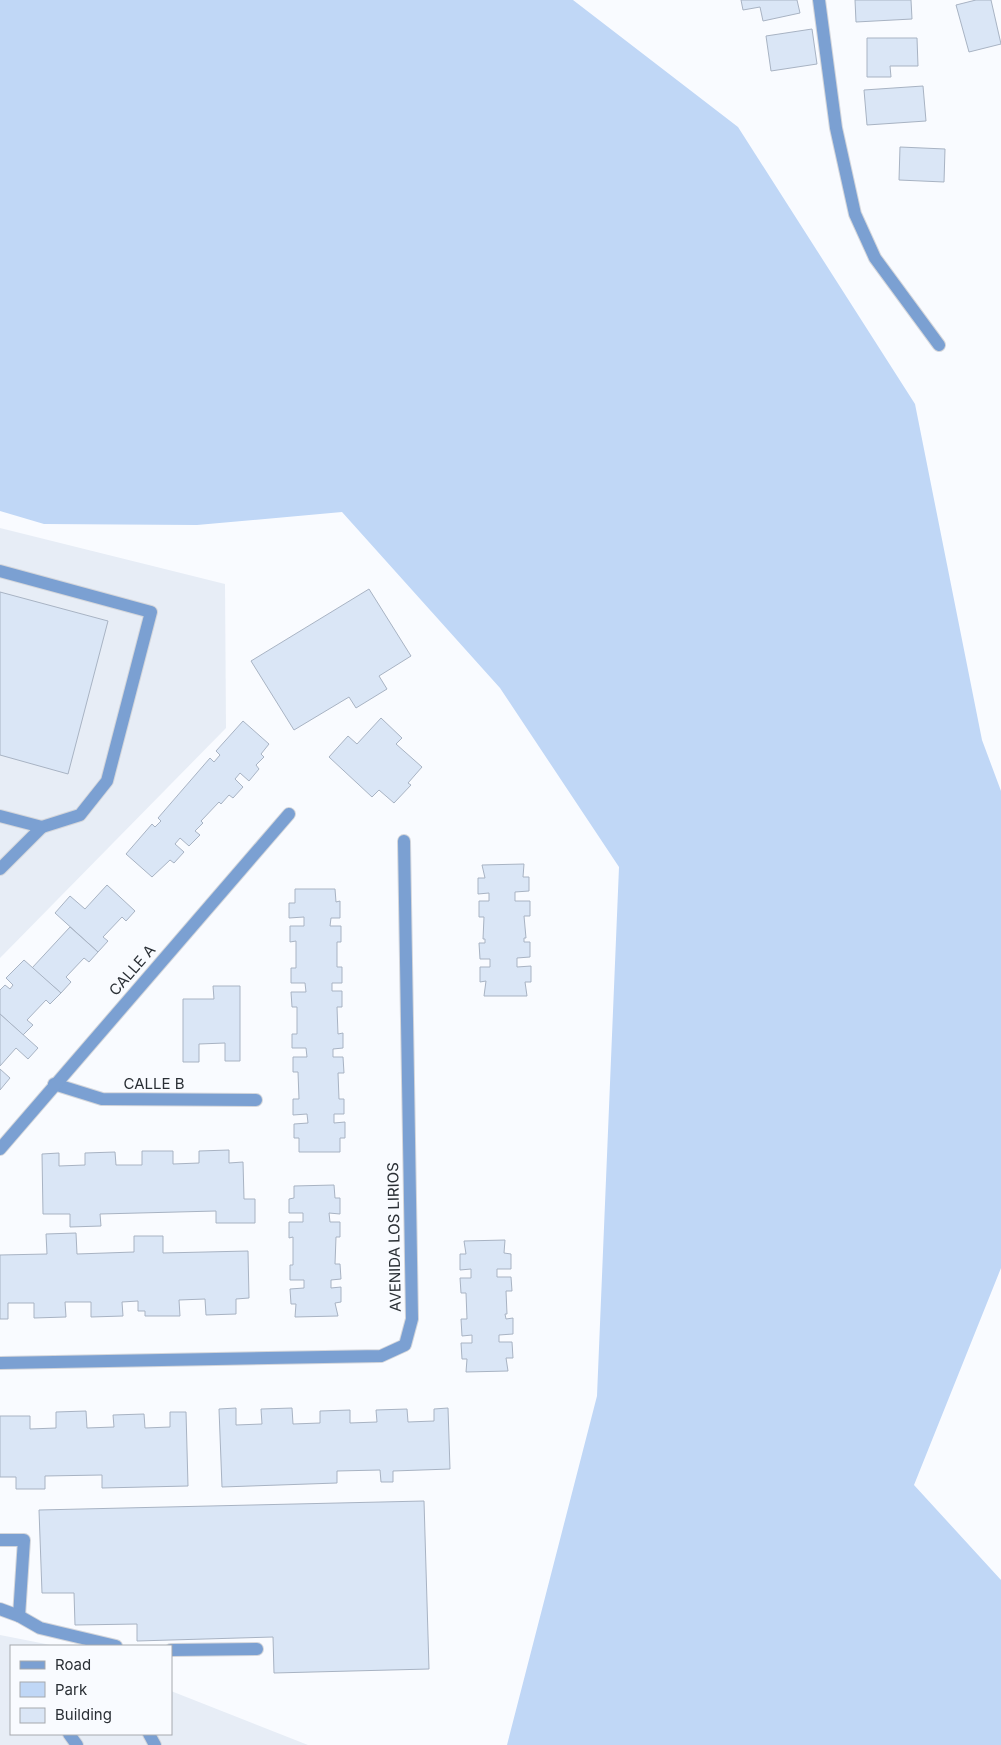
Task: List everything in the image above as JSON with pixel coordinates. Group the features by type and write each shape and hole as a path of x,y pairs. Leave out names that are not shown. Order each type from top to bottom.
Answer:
{"street":[{"path":"819,0 836,128 855,214 874,258 939,345"},
{"path":"0,572 151,612 107,781 80,815 42,827 0,869"},
{"name":"CALLE A","path":"0,1149 54,1084 289,814"},
{"path":"0,816 42,827"},
{"name":"AVENIDA LOS LIRIOS","path":"0,1363 381,1356 405,1345 412,1319 404,841"},
{"name":"CALLE B","path":"54,1084 102,1099 256,1100"},
{"path":"0,1540 24,1540 19,1616"},
{"path":"0,1609 19,1616 40,1628 112,1645"},
{"path":"172,1650 257,1649"}],"shaded area":[{"path":"0,528 225,584 226,728 0,958"},
{"path":"0,1635 51,1645 10,1645 10,1735 172,1735 172,1691 308,1745 0,1745"}],"green space":[{"path":"0,0 573,0 738,127 915,404 982,740 1001,791 1001,1268 914,1485 1001,1580 1001,1745 507,1745 597,1396 619,867 500,688 342,512 197,525 44,524 0,511"}],"building":[{"path":"741,0 797,0 800,13 763,21 760,7 743,10"},
{"path":"855,0 911,0 912,19 856,22"},
{"path":"976,0 991,0 1001,44 969,52 956,5"},
{"path":"812,29 817,64 771,71 766,36"},
{"path":"867,38 917,38 918,66 890,66 891,77 867,77"},
{"path":"923,86 926,121 867,125 864,90"},
{"path":"900,147 945,149 944,182 899,180"},
{"path":"369,589 411,656 379,676 387,689 356,708 349,697 294,730 251,661"},
{"path":"0,592 108,621 68,774 0,755"},
{"path":"381,718 402,738 396,744 422,767 408,783 411,785 394,803 379,790 372,797 329,757 348,736 357,744"},
{"path":"243,721 269,744 261,754 264,757 256,765 259,769 249,781 240,773 235,779 243,787 233,798 229,795 221,804 219,802 201,821 203,823 195,831 200,835 189,846 180,838 175,844 184,852 174,863 170,860 152,877 126,854 152,824 155,827 161,821 158,818 210,758 214,762 220,755 216,751"},
{"path":"524,864 523,877 529,877 529,891 515,892 515,901 530,901 530,916 524,916 526,938 524,938 524,942 530,942 530,957 517,958 517,967 531,966 531,982 525,982 527,996 484,996 486,981 480,982 480,967 490,967 490,959 480,959 479,943 485,943 485,939 483,939 484,917 479,917 479,901 489,901 489,893 478,894 478,878 485,878 482,865"},
{"path":"107,885 135,911 126,921 122,917 103,937 108,941 98,952 55,913 70,896 85,909"},
{"path":"295,889 335,889 336,902 340,901 340,918 331,918 330,926 341,926 341,942 337,942 337,967 342,967 342,983 332,983 332,991 342,991 342,1007 337,1007 338,1034 343,1033 343,1048 333,1049 333,1057 343,1057 344,1073 338,1073 339,1099 344,1099 344,1114 334,1114 334,1123 345,1122 345,1138 340,1138 340,1152 299,1152 299,1138 294,1138 294,1124 308,1123 307,1114 293,1115 293,1099 299,1099 298,1072 293,1072 293,1057 307,1057 306,1048 292,1048 292,1034 297,1034 297,1007 292,1007 291,992 306,992 305,983 291,983 291,968 296,968 296,941 290,942 290,926 304,926 304,917 289,918 289,903 295,903"},
{"path":"70,927 98,952 89,962 84,958 66,977 71,982 61,993 32,968"},
{"path":"24,960 61,993 50,1004 46,1000 27,1020 33,1025 23,1035 0,1014 0,990 5,985 10,989 13,985 6,978"},
{"path":"213,986 240,986 240,1061 225,1061 225,1043 199,1044 199,1062 183,1062 183,999 214,999"},
{"path":"0,1014 38,1048 28,1059 16,1048 0,1066"},
{"path":"0,1069 10,1078 0,1090"},
{"path":"229,1150 229,1163 243,1162 244,1199 255,1199 255,1223 216,1223 216,1211 100,1214 101,1226 70,1227 70,1214 43,1214 42,1154 59,1153 59,1166 85,1165 85,1153 115,1152 116,1165 142,1165 142,1151 173,1151 173,1164 199,1163 199,1151"},
{"path":"334,1185 335,1198 340,1198 340,1214 329,1213 330,1222 340,1222 340,1237 336,1237 335,1264 340,1264 341,1279 331,1280 331,1288 341,1287 341,1302 335,1303 338,1316 295,1317 296,1304 291,1304 290,1289 304,1288 304,1280 290,1280 290,1265 293,1265 293,1237 289,1238 289,1222 303,1222 303,1213 289,1213 289,1199 294,1198 294,1186"},
{"path":"76,1233 77,1254 134,1252 134,1236 163,1236 163,1253 248,1251 249,1298 236,1299 236,1314 206,1315 205,1299 179,1300 180,1316 145,1316 145,1311 138,1311 138,1301 122,1302 123,1316 91,1317 91,1302 65,1302 66,1317 34,1318 34,1303 8,1303 8,1319 0,1319 0,1255 47,1254 46,1234"},
{"path":"505,1240 504,1253 511,1254 511,1269 497,1269 497,1277 511,1277 512,1291 506,1291 507,1314 505,1314 506,1319 513,1318 513,1334 499,1335 499,1342 512,1342 513,1358 506,1358 508,1371 466,1372 467,1359 462,1359 461,1343 472,1343 472,1335 462,1336 461,1319 467,1319 466,1293 461,1293 460,1278 471,1278 471,1269 460,1270 460,1254 466,1254 464,1241"},
{"path":"236,1408 236,1425 262,1424 261,1409 292,1408 293,1424 320,1423 320,1411 350,1410 350,1423 377,1422 376,1410 407,1409 408,1422 434,1421 434,1409 448,1408 450,1469 393,1471 393,1482 381,1482 380,1470 337,1471 337,1483 222,1487 219,1409"},
{"path":"86,1411 87,1428 114,1427 113,1415 144,1414 145,1428 170,1427 170,1412 186,1412 188,1486 102,1488 102,1475 45,1476 45,1489 16,1489 16,1477 0,1477 0,1416 30,1416 30,1429 56,1428 56,1412"},
{"path":"424,1501 429,1669 274,1673 273,1637 137,1641 137,1624 75,1625 74,1593 42,1593 39,1510"}]}
